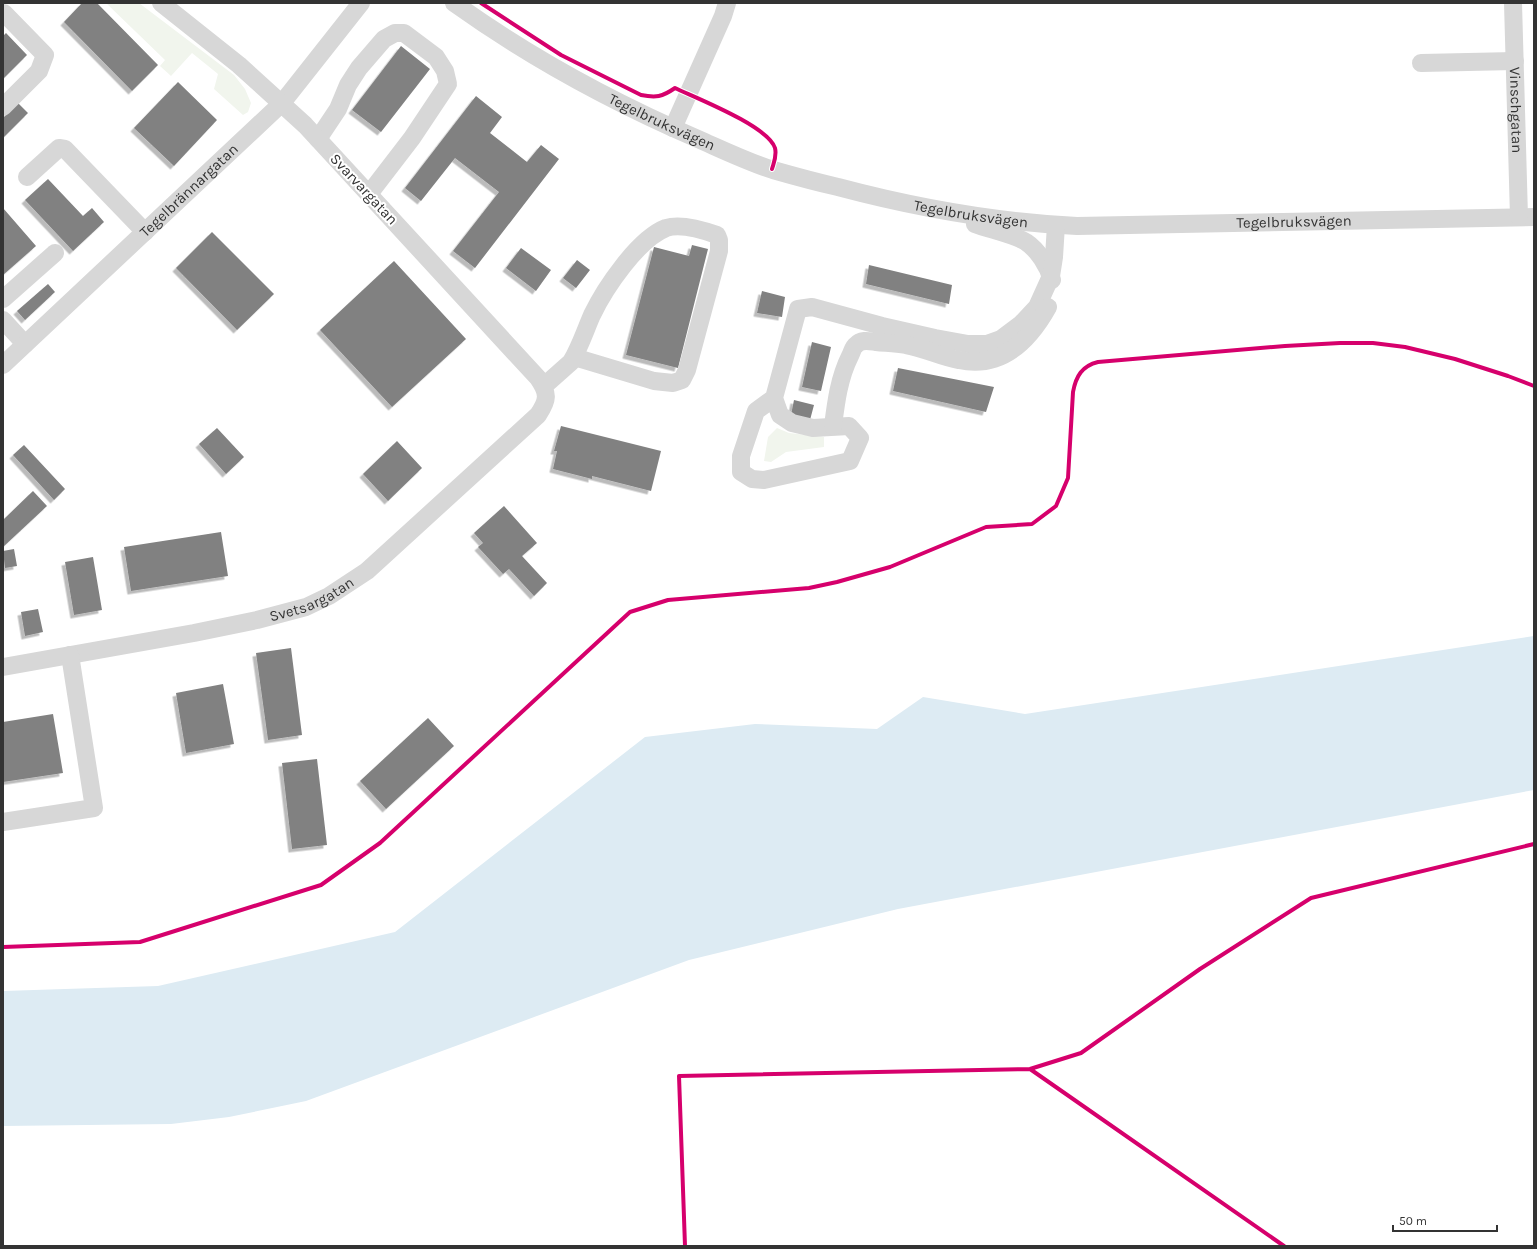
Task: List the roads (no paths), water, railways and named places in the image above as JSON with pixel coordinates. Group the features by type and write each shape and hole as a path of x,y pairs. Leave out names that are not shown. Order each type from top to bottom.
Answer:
{"street":[{"name":"Svarvargatan","path":"161,3 239,65 282,103 369,194 533,372 545,391"},
{"name":"Tegelbrännargatan","path":"3,365 282,103 361,3"},
{"name":"Tegelbruksvägen","path":"454,3 493,31 557,70 620,104 672,128 772,170 889,200 943,211 1005,220 1056,225 1121,226 1526,217"},
{"path":"672,128 723,16 727,3"},
{"name":"Vinschgatan","path":"1513,3 1515,61 1526,217"},
{"path":"3,13 45,55 39,71 3,107"},
{"path":"318,140 338,109 348,85 359,68 384,39 395,33 404,33 436,57 445,71 448,84 412,138 369,194"},
{"path":"1421,62 1515,61"},
{"path":"27,178 60,148 65,149 145,232"},
{"path":"833,426 838,390 846,365 856,344 864,340 906,345 958,360 975,362 989,361 1005,354 1024,340 1034,329 1048,306 1053,287 1051,276 1046,265 1038,254 1025,242 943,211"},
{"path":"774,398 756,411 741,456 742,472 752,479 764,480 850,461 860,438 849,426 813,428 792,423 780,415 774,398 798,309 812,307 882,326 935,338 968,344 987,344 1001,339 1021,324 1037,307 1051,276 1056,225"},
{"path":"545,391 571,362 574,357 578,351 592,314 613,281 625,264 652,237 667,228 681,226 717,235 719,240 719,251 687,370 682,380 673,383 654,381 574,357"},
{"path":"3,299 55,253"},
{"path":"3,320 25,344"},
{"name":"Svetsargatan","path":"3,666 257,620 306,607 329,596 367,570 538,415 546,404 545,391"},
{"path":"3,822 94,808 70,654"}]}
